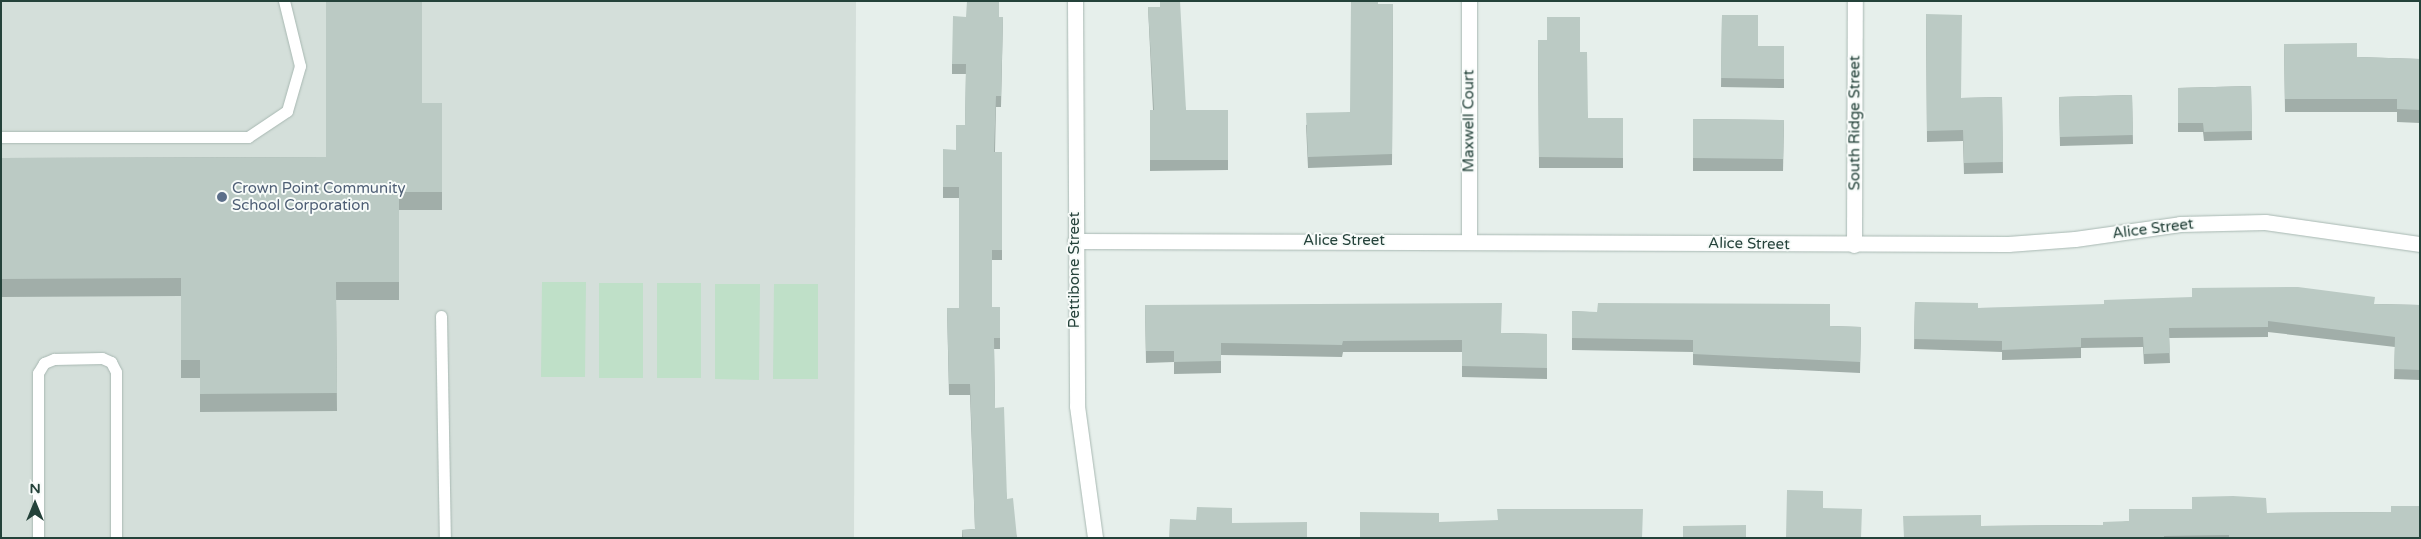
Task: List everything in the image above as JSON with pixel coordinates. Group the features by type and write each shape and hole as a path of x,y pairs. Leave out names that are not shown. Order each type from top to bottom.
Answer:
{"street":[{"name":"Pettibone Street","path":"1075,1 1077,406 1095,538"},
{"name":"Maxwell Court","path":"1469,1 1469,240"},
{"name":"South Ridge Street","path":"1854,245 1855,1"},
{"name":"Alice Street","path":"1075,241 1469,240 1854,245 2041,243 2180,224 2218,222 2315,227 2420,244"}],"lane":[{"path":"1,137 248,137 287,111 300,66 284,1"},
{"path":"441,316 445,538"},
{"path":"38,538 38,373 44,363 54,359 102,358 111,362 116,372 116,538"}],"shaded area":[{"path":"1,1 856,1 854,538 1,538"}],"green space":[{"path":"542,282 586,282 585,377 541,377"},
{"path":"599,283 643,283 643,378 599,378"},
{"path":"657,283 701,283 701,378 657,378"},
{"path":"715,284 760,284 759,380 715,379"},
{"path":"774,284 818,284 818,379 773,379"}],"building":[{"name":"Crown Point Community School Corporation","path":"326,1 422,1 422,103 442,103 442,192 399,192 399,282 336,282 337,393 200,394 200,360 181,360 181,278 1,279 1,158 326,157"},
{"path":"967,1 999,1 999,17 1003,17 1001,96 996,96 994,152 1002,152 1002,250 992,250 992,307 1000,307 1000,338 994,338 995,408 1004,407 1007,499 1013,498 1017,538 963,538 962,530 975,529 970,384 949,384 947,308 959,308 959,187 943,187 943,149 956,150 956,125 965,125 966,64 952,64 953,16 966,17"},
{"path":"1160,1 1180,1 1186,110 1228,110 1228,160 1150,160 1150,110 1154,110 1148,7 1160,7"},
{"path":"1351,1 1378,1 1378,4 1393,4 1392,154 1308,157 1306,113 1350,112"},
{"path":"1926,14 1962,15 1961,98 2002,97 2003,162 1964,163 1963,130 1927,131"},
{"path":"1722,15 1758,15 1758,46 1784,46 1784,79 1721,78"},
{"path":"1547,17 1580,17 1580,52 1587,52 1588,118 1623,118 1623,158 1539,157 1538,40 1547,40"},
{"path":"2357,43 2357,57 2420,59 2420,110 2397,109 2397,99 2285,99 2284,44"},
{"path":"2251,86 2252,131 2204,132 2203,123 2178,123 2178,88"},
{"path":"2132,95 2133,135 2060,137 2059,97"},
{"path":"1693,119 1784,120 1783,159 1693,158"},
{"path":"2298,287 2375,297 2374,304 2420,305 2420,370 2394,369 2395,337 2268,321 2268,327 2169,328 2170,353 2144,354 2143,337 2081,338 2081,347 2002,350 2002,341 1914,339 1915,302 1978,303 1978,308 2104,304 2104,300 2192,297 2192,288"},
{"path":"1502,303 1501,333 1547,334 1547,368 1462,366 1462,340 1343,341 1342,345 1221,343 1221,361 1174,362 1174,351 1146,351 1145,305"},
{"path":"1598,303 1830,304 1830,326 1861,327 1860,362 1693,354 1693,340 1572,338 1572,311 1597,312"},
{"path":"1787,490 1823,491 1823,508 1862,509 1861,538 1786,538"},
{"path":"2233,496 2266,498 2267,513 2391,512 2391,506 2420,506 2420,538 2229,538 2229,535 2164,536 2164,538 1904,538 1903,516 1981,515 1981,526 2103,525 2103,522 2129,521 2129,509 2192,509 2192,497"},
{"path":"1197,507 1232,508 1232,523 1307,522 1307,538 1169,538 1170,519 1196,520"},
{"path":"1497,509 1643,509 1642,538 1360,538 1360,512 1439,513 1439,522 1498,520"},
{"path":"1746,525 1746,538 1683,538 1683,526"}],"place":[{"name":"Crown Point Community School Corporation","path":"222,197"}]}
